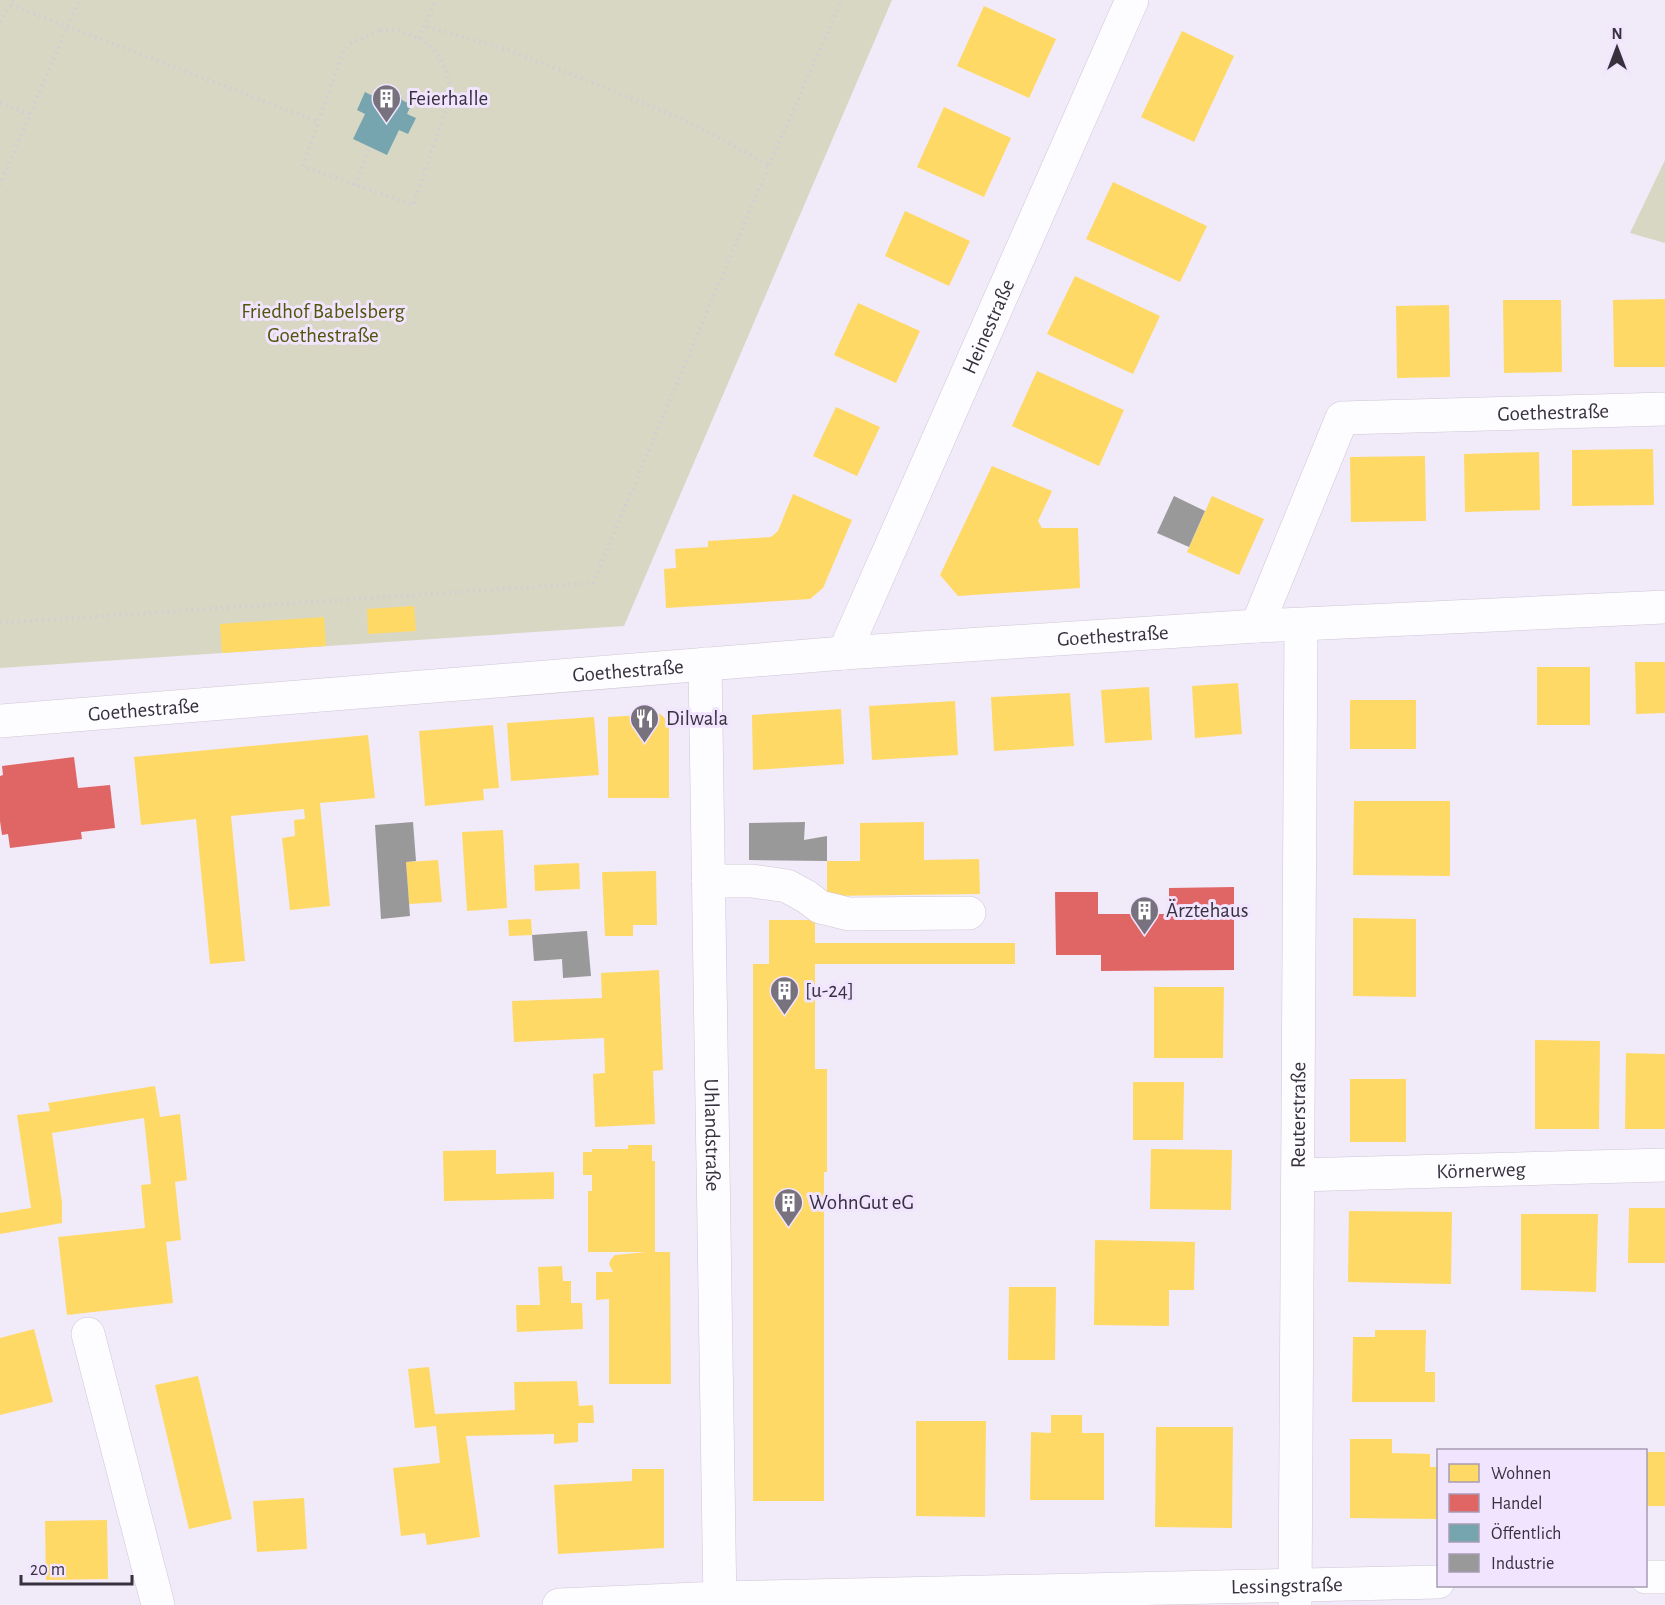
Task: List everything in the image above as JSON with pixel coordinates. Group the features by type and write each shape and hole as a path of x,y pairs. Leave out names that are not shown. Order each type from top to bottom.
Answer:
{"street":[{"name":"Heinestraße","path":"844,653 1132,0"},
{"name":"Goethestraße","path":"1257,626 1342,418 1665,409"},
{"name":"Goethestraße","path":"0,721 844,653 1257,626 1665,607"},
{"name":"Reuterstraße","path":"1295,1595 1301,625"},
{"name":"Uhlandstraße","path":"705,663 719,1601"},
{"path":"708,881 752,881 787,886 807,897 820,908 849,914 969,913"},
{"name":"Körnerweg","path":"1298,1175 1665,1165"},
{"path":"88,1334 158,1605"},
{"path":"1647,1577 1665,1577"},
{"name":"Lessingstraße","path":"559,1605 719,1601 1295,1595 1437,1582"}],"path":[{"path":"0,185 79,0"},
{"path":"419,38 436,0"},
{"path":"0,623 593,583 769,165 842,0"},
{"path":"0,21 12,2 68,26 319,122"},
{"path":"424,26 505,49 594,83 691,123 769,165"},
{"path":"380,30 394,30 419,38 435,51 444,66 452,92 413,205 303,166 319,122 343,51 353,42 380,30"},
{"path":"0,103 30,114"},
{"path":"355,185 370,147"}],"green space":[{"name":"Friedhof Babelsberg Goethestraße","path":"0,0 892,0 624,626 0,668"},
{"path":"1665,160 1665,243 1630,233"}],"building: Wohnen":[{"path":"984,6 1056,39 1029,98 957,66"},
{"path":"1182,31 1234,56 1194,142 1141,117"},
{"path":"944,107 1011,138 984,197 917,167"},
{"path":"1113,182 1207,226 1180,282 1086,239"},
{"path":"905,211 970,241 949,286 885,256"},
{"path":"1075,276 1160,316 1133,374 1047,334"},
{"path":"1665,299 1665,367 1614,367 1613,300"},
{"path":"1503,300 1561,300 1562,372 1504,373"},
{"path":"858,303 920,331 896,383 834,355"},
{"path":"1449,305 1450,377 1397,378 1396,306"},
{"path":"1037,371 1124,410 1099,466 1012,426"},
{"path":"836,407 880,427 857,476 813,456"},
{"path":"1653,449 1654,505 1572,506 1572,450"},
{"path":"1539,452 1540,510 1465,512 1464,454"},
{"path":"1425,456 1426,521 1351,522 1350,457"},
{"path":"992,466 1052,491 1038,521 1042,528 1078,528 1080,588 958,596 940,575"},
{"path":"793,494 852,520 823,588 810,599 666,608 664,569 676,568 675,549 708,547 708,541 771,537 778,531"},
{"path":"1212,496 1264,519 1239,575 1187,552"},
{"path":"414,606 416,631 368,634 367,609"},
{"path":"324,617 326,646 222,653 220,624"},
{"path":"1635,662 1665,662 1665,713 1636,714"},
{"path":"1537,667 1590,667 1590,725 1537,725"},
{"path":"1238,683 1242,734 1195,738 1192,686"},
{"path":"1149,687 1152,740 1105,743 1101,690"},
{"path":"1070,693 1074,746 994,751 991,697"},
{"path":"1350,700 1416,700 1416,749 1350,749"},
{"path":"955,701 958,755 872,760 869,706"},
{"path":"841,709 844,764 753,770 752,715"},
{"path":"660,714 669,722 669,798 608,798 608,717"},
{"path":"594,717 599,775 511,781 507,723"},
{"path":"493,725 499,788 483,789 484,800 425,806 419,731"},
{"path":"368,735 375,798 320,803 330,906 290,910 282,838 295,836 294,820 305,819 304,809 231,816 245,961 210,964 196,819 141,825 134,757"},
{"path":"1354,801 1450,801 1450,876 1353,875"},
{"path":"924,822 924,860 979,859 980,894 827,896 827,861 860,861 860,823"},
{"path":"503,830 507,908 467,911 462,832"},
{"path":"438,860 442,902 409,904 406,862"},
{"path":"579,863 580,889 535,891 534,865"},
{"path":"656,871 657,925 633,925 633,936 605,936 602,872"},
{"path":"1353,918 1416,919 1416,997 1353,996"},
{"path":"531,919 532,935 509,936 508,920"},
{"path":"769,920 815,920 815,943 1015,943 1015,964 815,964 815,1069 827,1069 827,1172 824,1172 824,1501 753,1501 753,964 769,964"},
{"path":"659,970 663,1070 653,1071 655,1124 595,1127 593,1074 605,1073 604,1038 514,1042 512,1001 602,998 601,973"},
{"path":"1154,987 1224,987 1223,1058 1154,1058"},
{"path":"1535,1040 1600,1041 1599,1129 1535,1129"},
{"path":"1626,1053 1665,1054 1665,1129 1625,1129"},
{"path":"1350,1079 1406,1079 1406,1142 1350,1142"},
{"path":"1133,1082 1184,1082 1183,1140 1133,1140"},
{"path":"155,1086 160,1117 180,1114 187,1180 175,1182 181,1240 166,1242 173,1303 67,1315 58,1237 145,1228 141,1185 151,1184 144,1118 52,1133 62,1203 62,1223 0,1234 0,1213 31,1208 17,1115 50,1111 48,1103"},
{"path":"628,1145 652,1145 652,1161 655,1161 655,1252 670,1252 671,1384 609,1384 609,1299 596,1300 596,1272 613,1272 609,1264 615,1255 647,1252 588,1252 588,1191 592,1191 592,1175 583,1175 583,1152 592,1152 592,1149 628,1149"},
{"path":"1151,1149 1232,1150 1231,1210 1150,1209"},
{"path":"496,1150 496,1174 554,1172 554,1199 444,1201 443,1151"},
{"path":"1629,1208 1665,1208 1665,1263 1628,1263"},
{"path":"1349,1211 1452,1212 1451,1284 1348,1282"},
{"path":"1521,1214 1598,1214 1596,1292 1521,1290"},
{"path":"1095,1240 1195,1242 1194,1290 1169,1290 1169,1326 1094,1325"},
{"path":"562,1266 563,1281 571,1281 571,1303 582,1303 583,1329 517,1332 516,1305 540,1305 538,1267"},
{"path":"1009,1287 1056,1287 1055,1360 1008,1360"},
{"path":"34,1329 53,1402 0,1415 0,1338"},
{"path":"1375,1330 1426,1330 1425,1372 1435,1372 1435,1402 1352,1402 1353,1337 1375,1337"},
{"path":"429,1367 435,1414 515,1410 514,1382 577,1381 579,1406 593,1405 594,1423 578,1423 578,1442 554,1444 554,1434 466,1436 480,1537 427,1545 425,1533 401,1536 393,1468 440,1463 436,1426 415,1428 408,1369"},
{"path":"198,1376 232,1519 189,1529 155,1385"},
{"path":"1051,1415 1082,1415 1082,1433 1104,1433 1104,1500 1030,1500 1031,1432 1051,1433"},
{"path":"916,1421 986,1421 985,1517 916,1516"},
{"path":"1156,1427 1233,1427 1232,1528 1155,1527"},
{"path":"1350,1439 1392,1439 1392,1453 1430,1454 1430,1467 1437,1467 1437,1519 1350,1518"},
{"path":"1647,1452 1665,1452 1665,1506 1647,1506"},
{"path":"632,1469 664,1469 664,1548 558,1554 554,1485 632,1481"},
{"path":"304,1498 307,1549 257,1552 253,1501"},
{"path":"107,1520 108,1579 46,1580 45,1521"}],"building: Handel":[{"path":"74,757 78,788 110,785 115,828 81,832 82,839 10,848 8,834 2,835 0,821 2,766"},
{"name":"Ärztehaus","path":"1234,887 1234,970 1101,971 1101,955 1056,955 1055,892 1098,892 1098,914 1169,914 1169,888"}],"building: Öffentlich":[{"name":"Feierhalle","path":"392,87 400,92 402,100 411,105 407,114 416,118 408,134 399,130 387,155 353,139 365,114 357,110 365,92 373,96 377,88 383,91"}],"building: Industrie":[{"path":"1174,496 1205,511 1189,547 1157,533"},
{"path":"413,822 416,861 406,862 410,916 381,919 375,825"},
{"path":"805,822 804,840 827,836 827,861 749,860 749,823"},
{"path":"587,931 591,976 563,978 562,959 534,961 532,935"}],"place":[{"name":"Feierhalle","path":"387,124"},
{"name":"Dilwala","path":"645,744"},
{"name":"Ärztehaus","path":"1145,936"},
{"name":"[u-24]","path":"784,1016"},
{"name":"WohnGut eG","path":"788,1228"}]}
